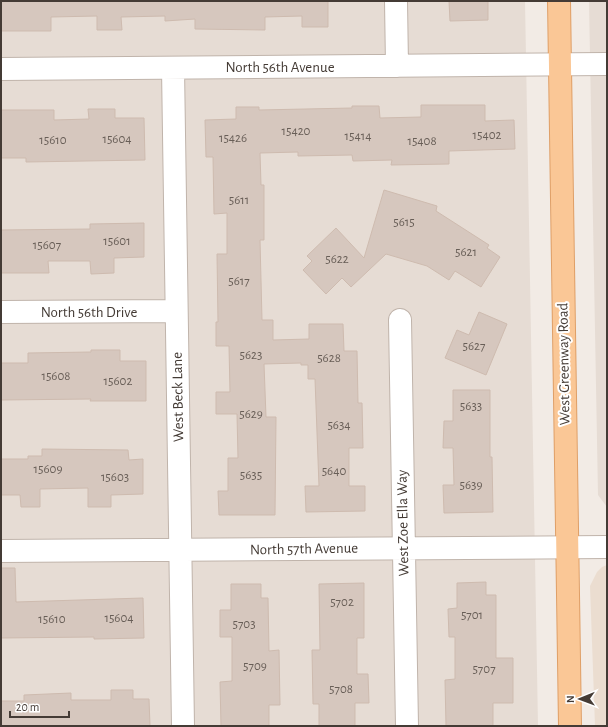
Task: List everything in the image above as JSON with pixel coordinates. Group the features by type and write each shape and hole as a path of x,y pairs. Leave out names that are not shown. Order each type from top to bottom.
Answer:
{"main road":[{"name":"West Greenway Road","path":"558,1 570,726"}],"street":[{"path":"396,1 397,66"},
{"name":"North 56th Avenue","path":"1,69 607,64"},
{"name":"West Beck Lane","path":"173,68 183,726"},
{"name":"North 56th Drive","path":"1,312 176,311"},
{"name":"West Zoe Ella Way","path":"400,320 407,726"},
{"name":"North 57th Avenue","path":"1,551 607,546"}],"shaded area":[{"path":"1,1 525,1 538,726 1,726"},
{"path":"589,1 607,1 607,507 598,495"},
{"path":"607,565 607,726 595,726 590,586 597,572 602,567"}],"building":[{"path":"1,1 328,1 328,27 302,27 302,16 265,17 265,30 195,29 195,19 165,21 165,16 121,17 122,30 97,30 97,16 51,17 51,31 1,31"},
{"path":"449,1 488,1 488,20 450,21"},
{"path":"421,105 485,105 485,121 514,120 515,149 449,151 449,164 391,165 392,160 353,161 352,155 298,156 298,152 260,153 261,185 264,185 264,240 260,240 262,320 273,320 273,340 309,339 309,324 343,324 344,351 357,351 358,403 362,403 363,448 349,448 349,486 365,486 365,511 306,512 305,486 319,486 315,379 308,379 308,365 301,365 301,363 264,364 266,417 276,417 275,515 219,515 218,491 228,491 228,458 238,458 237,414 216,414 216,392 230,392 229,346 216,346 216,322 218,322 217,254 227,254 227,213 214,214 213,157 206,157 205,120 236,119 236,107 259,107 259,110 379,106 380,118 421,117"},
{"path":"88,109 115,109 115,118 144,118 145,160 26,162 26,158 1,158 1,110 54,110 54,120 89,119"},
{"path":"384,190 437,206 436,211 489,245 487,248 500,257 481,287 455,271 449,280 427,266 386,254 351,287 342,278 326,294 303,270 312,261 307,256 336,228 364,258"},
{"path":"144,223 144,257 114,258 114,273 91,274 90,261 48,261 49,273 1,273 1,230 90,229 90,224"},
{"path":"479,312 507,324 486,375 445,358 457,330 469,335"},
{"path":"91,350 120,350 120,361 146,361 146,401 90,401 91,399 1,400 1,363 28,363 28,353 91,352"},
{"path":"453,390 490,390 490,457 492,457 493,512 444,513 443,485 454,485 453,448 443,448 444,421 453,421"},
{"path":"42,449 128,450 129,460 143,459 143,494 111,495 111,507 88,507 88,488 40,489 40,507 21,507 20,495 1,495 1,459 28,459 28,456 42,456"},
{"path":"1,568 15,568 16,602 143,598 144,638 1,638"},
{"path":"486,582 486,595 496,595 496,658 513,658 513,703 493,703 493,726 446,726 445,680 455,679 455,637 449,637 448,609 457,608 457,583"},
{"path":"364,583 364,638 357,638 357,674 368,674 369,703 355,703 355,726 319,726 319,704 313,704 312,650 320,650 319,584"},
{"path":"231,584 261,584 261,598 268,598 269,651 279,650 280,705 269,705 269,726 221,726 220,682 232,681 232,637 220,637 220,610 231,610"},
{"path":"111,690 133,690 133,699 149,699 150,726 1,726 1,701 24,701 24,695 71,693 71,700 111,700"}]}
